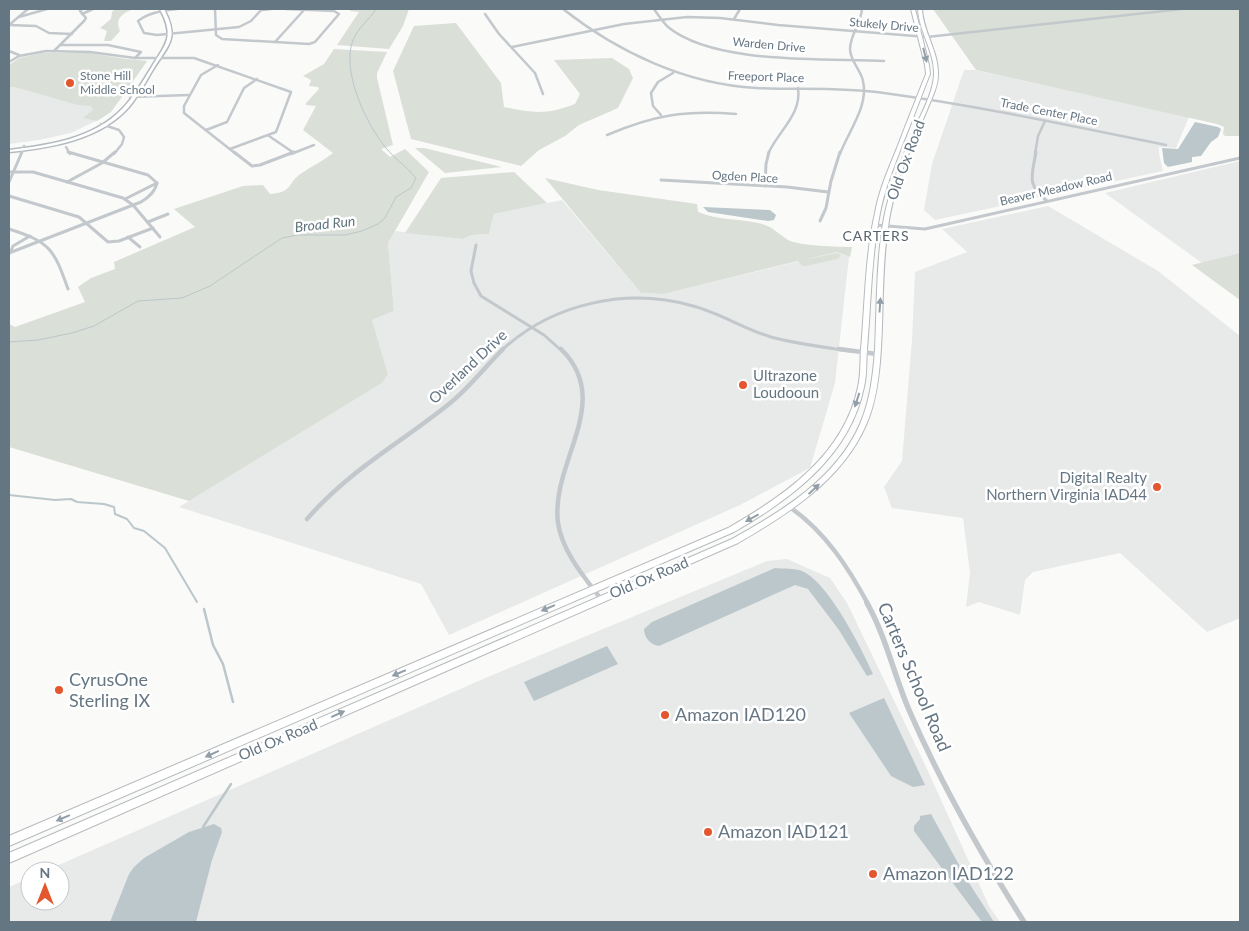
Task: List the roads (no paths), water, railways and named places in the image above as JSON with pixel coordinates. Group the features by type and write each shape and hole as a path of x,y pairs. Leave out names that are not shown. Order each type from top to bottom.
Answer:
{"main road":[{"name":"Old Ox Road","path":"9,841 731,530 760,514 792,491 826,459 846,428 861,386 875,225 883,189 928,74 913,9"},
{"name":"Old Ox Road","path":"9,858 735,541 791,508 822,481 851,446 870,403 877,354 886,226 899,170 936,77 934,55 920,16 920,9"}],"street":[{"path":"9,26 28,9"},
{"path":"19,17 38,14 46,9"},
{"path":"54,51 86,18 80,11 82,9"},
{"path":"82,14 93,9"},
{"path":"177,9 161,10 142,17 138,21 144,32 154,35 169,34 244,25 251,21 262,9 271,9"},
{"path":"215,9 216,35 222,39 275,42 313,43 339,14 334,11 286,9"},
{"path":"275,42 305,9"},
{"name":"Freeport Place","path":"563,9 630,53 674,73 730,86 864,90 928,100"},
{"name":"Warden Drive","path":"654,9 671,30 681,36 719,49 769,55 884,61"},
{"path":"734,19 740,9"},
{"path":"820,221 824,217 828,192 839,156 861,105 864,90 864,81 853,59 850,47 861,19 862,9"},
{"name":"Stukely Drive","path":"512,48 624,24 702,17 734,19 778,26 927,37 1182,9"},
{"path":"9,150 62,142 103,125 122,112 157,58 169,34 171,25 161,10"},
{"path":"485,14 499,34 535,73 543,94"},
{"path":"9,26 36,26 49,33 72,34"},
{"path":"61,45 108,45 141,52 134,58"},
{"path":"9,51 19,56"},
{"path":"9,62 19,56 54,51 90,52 134,58 194,58 292,93 278,129 269,136 230,149"},
{"path":"218,65 202,74 189,95 183,107 183,112 254,166 314,145"},
{"path":"661,115 653,106 651,94 658,82 674,73"},
{"path":"206,130 227,122 244,88 257,79"},
{"path":"765,186 765,169 769,151 797,108 801,97 798,88"},
{"path":"132,97 189,95"},
{"name":"Trade Center Place","path":"928,100 1166,145"},
{"path":"607,135 661,115 692,112 736,114"},
{"path":"1045,121 1038,136 1030,182 1038,194 1047,201"},
{"path":"67,182 119,151 124,141 122,133 103,125"},
{"path":"269,136 294,152"},
{"path":"66,147 68,153 148,175 157,183"},
{"path":"9,182 23,148"},
{"name":"Beaver Meadow Road","path":"875,225 925,229 1240,158"},
{"path":"9,172 28,171 125,199 148,222 160,238"},
{"name":"Ogden Place","path":"661,180 828,192"},
{"path":"125,199 157,183"},
{"path":"10,253 133,206 153,194 157,183"},
{"path":"9,196 74,216 87,224 108,242 153,228"},
{"path":"148,222 168,214"},
{"path":"9,229 41,241 57,258 68,289"},
{"path":"10,253 13,246 30,236"},
{"path":"128,237 140,247"},
{"path":"476,245 470,265 471,278 481,296 548,338 565,353 575,366 583,386 583,408 560,483 556,506 557,523 563,542 601,599"},
{"name":"Overland Drive","path":"307,519 323,499 352,472 449,404 468,387 503,348 531,328 563,312 590,303 625,299 655,299 692,306 754,331 784,340 877,354"},
{"name":"Carters School Road","path":"791,508 816,525 828,539 865,598 882,635 906,705 915,725 969,833 1024,922"}],"waterway":[{"name":"Broad Run","path":"9,342 38,340 72,333 94,326 138,301 182,298 210,286 282,238 298,235 345,235 362,231 378,224 385,218 396,197 411,188 416,178 378,138 364,111 353,81 350,67 350,53 353,40 376,9"},
{"path":"9,495 55,500 71,499 77,502 104,504 114,507 115,514 127,519 134,528 144,531 165,548 197,602"},
{"path":"204,609 213,645 223,664 233,702"},
{"path":"203,827 231,784"}],"place":[{"name":"Stone Hill Middle School","path":"70,83"},
{"name":"Ultrazone Loudooun","path":"743,385"},
{"name":"Digital Realty Northern Virginia IAD44","path":"1157,487"},
{"name":"CyrusOne Sterling IX","path":"59,690"},
{"name":"Amazon IAD120","path":"665,715"},
{"name":"Amazon IAD121","path":"708,832"},
{"name":"Amazon IAD122","path":"873,874"}],"district":[{"name":"CARTERS","path":"876,236"}]}
